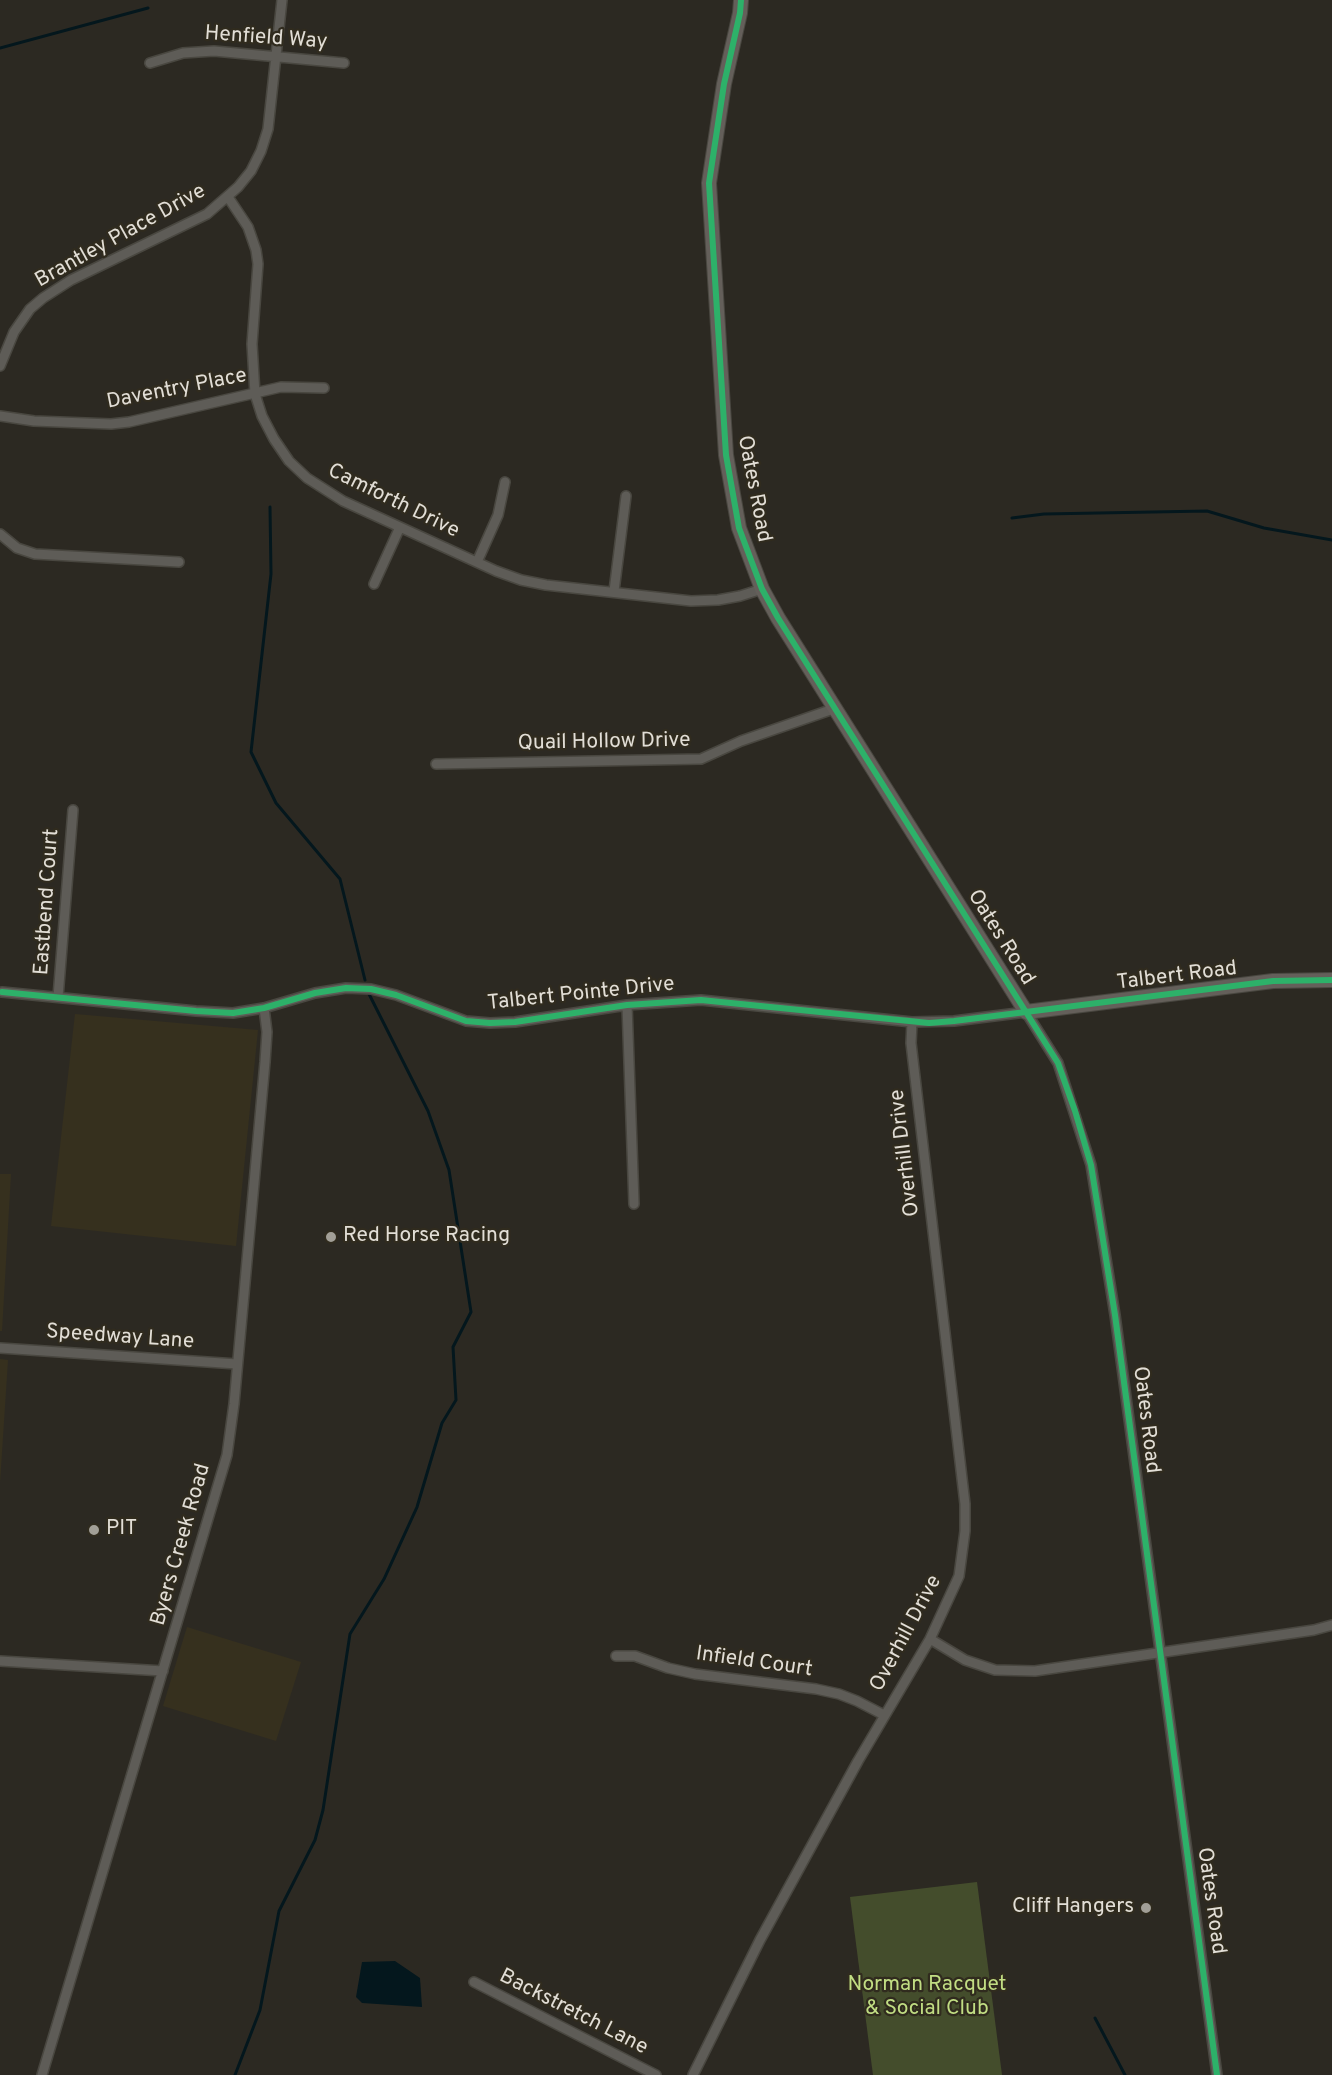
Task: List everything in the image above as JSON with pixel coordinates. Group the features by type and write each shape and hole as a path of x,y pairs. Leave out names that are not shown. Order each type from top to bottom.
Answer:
{"street":[{"name":"Brantley Place Drive","path":"0,366 14,332 30,309 50,292 207,213 228,198 250,171 261,151 270,120 282,0"},
{"name":"Oates Road","path":"741,0 724,84 709,183 726,455 739,528 762,589 1058,1063 1091,1165 1115,1315 1217,2075"},
{"name":"Henfield Way","path":"150,63 196,51 344,63"},
{"name":"Camforth Drive","path":"228,198 248,227 257,257 258,277 252,344 253,381 262,416 274,439 289,460 324,491 521,580 546,585 691,601 740,596 762,589"},
{"name":"Daventry Place","path":"0,416 34,421 111,424 129,422 280,387 324,388"},
{"path":"477,562 498,515 505,482"},
{"path":"614,591 626,496"},
{"path":"374,584 400,527"},
{"path":"0,534 17,548 35,554 179,562"},
{"name":"Quail Hollow Drive","path":"436,764 701,759 741,741 836,708"},
{"name":"Eastbend Court","path":"58,997 73,810"},
{"name":"Talbert Road","path":"1026,1012 1272,981 1332,980"},
{"name":"Talbert Pointe Drive","path":"2,992 196,1011 233,1012 264,1008 315,993 346,988 371,989 396,995 466,1021 490,1023 515,1022 627,1005 700,1000 912,1022 954,1021 1026,1012"},
{"path":"627,1005 634,1204"},
{"name":"Byers Creek Road","path":"42,2075 227,1455 265,1062 267,1032 264,1008"},
{"name":"Overhill Drive","path":"693,2075 759,1940 884,1715 930,1639 959,1576 965,1531 965,1504 911,1042 912,1022"},
{"name":"Speedway Lane","path":"0,1348 237,1364"},
{"path":"930,1639 965,1660 1001,1670 1035,1671 1314,1630 1332,1625"},
{"name":"Infield Court","path":"616,1656 635,1656 668,1668 695,1674 839,1694 884,1715"},
{"path":"0,1661 163,1671"},
{"name":"Backstretch Lane","path":"474,1982 656,2075"}],"shaded area":[{"path":"75,1014 258,1030 236,1246 51,1226"},
{"path":"0,1174 11,1174 2,1331 0,1331"},
{"path":"0,1359 8,1360 0,1483"},
{"path":"187,1627 301,1662 276,1741 163,1706"},
{"path":"395,1961 420,1978 422,2007 362,2003 356,1997 362,1962"}],"green space":[{"name":"Norman Racquet & Social Club","path":"977,1882 1002,2075 873,2075 850,1897"}],"waterway":[{"path":"0,48 148,8"},
{"path":"270,507 271,574 251,752 276,803 340,879 365,980"},
{"path":"1012,518 1044,514 1207,511 1264,528 1332,540"},
{"path":"235,2075 260,2010 279,1911 315,1840 323,1810 350,1634 384,1579 417,1507 442,1423 456,1400 453,1347 471,1312 449,1170 428,1111 368,992"},
{"path":"1095,2018 1125,2075"}],"cycle path":[{"path":"741,0 724,84 709,183 726,455 739,528 762,589 778,618 1058,1063 1075,1111 1091,1165 1115,1315 1217,2075"},
{"path":"2,992 233,1013 264,1008 315,993 346,988 371,989 396,995 466,1021 490,1023 515,1022 627,1005 701,1000 929,1023 1273,981 1332,980"}],"place":[{"name":"Red Horse Racing","path":"331,1237"},
{"name":"PIT","path":"94,1530"},
{"name":"Cliff Hangers","path":"1146,1908"}]}
